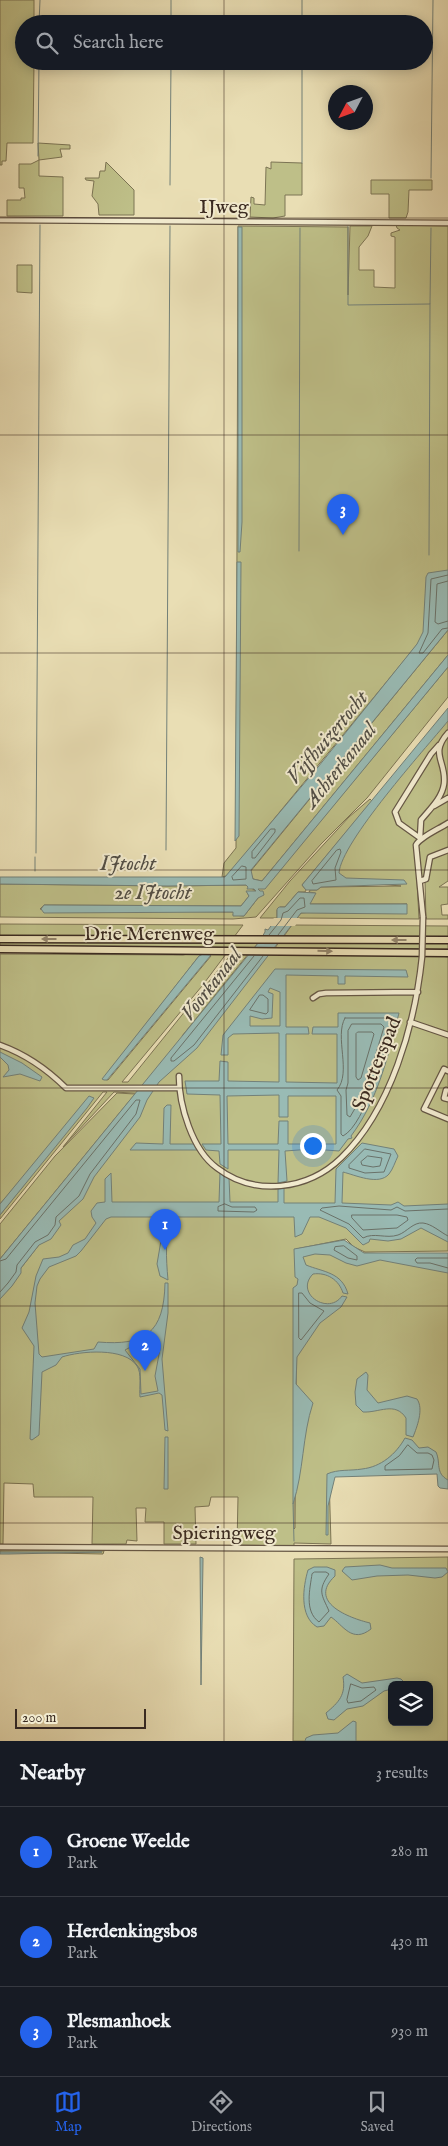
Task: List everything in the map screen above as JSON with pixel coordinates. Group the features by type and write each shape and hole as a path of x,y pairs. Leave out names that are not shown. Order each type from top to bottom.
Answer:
{"highway":[{"name":"Drie Merenweg","path":"0,938 448,940"},
{"name":"Drie Merenweg","path":"0,949 448,953"}],"street":[{"name":"IJweg","path":"0,220 448,223"},
{"path":"448,733 431,754 395,812 399,823 420,838 430,835 448,823"},
{"name":"Spotterspad","path":"180,1076 179,1088 188,1124 196,1142 216,1168 232,1177 253,1184 268,1186 292,1185 316,1177 330,1168 354,1144 378,1110 410,1022 418,992 422,957 423,917 416,845 420,838 421,820 433,807 444,782 439,744"},
{"path":"433,807 448,798"},
{"path":"420,881 426,880 430,857 448,850"},
{"path":"313,998 319,994 326,993 418,992"},
{"path":"410,1022 448,1035"},
{"path":"0,1045 17,1051 42,1067 65,1087 179,1088"},
{"path":"448,1071 444,1069 424,1109 448,1119"},
{"path":"446,1090 444,1098 448,1099"},
{"name":"Spieringweg","path":"0,1547 448,1549"}],"green space":[{"path":"0,0 34,0 34,15 15,15 15,70 34,70 33,143 7,143 6,161 2,161 2,165 0,165"},
{"path":"38,143 70,145 70,149 60,149 62,157 39,160"},
{"path":"39,160 39,176 63,177 63,216 7,216 7,200 21,200 21,198 25,198 24,188 19,188 19,164 31,164"},
{"path":"106,162 134,190 134,215 99,215 98,204 92,196 94,181 86,180 85,178 99,178 100,171 105,171"},
{"path":"271,162 302,163 302,195 285,195 285,216 273,218 250,217 251,197 254,198 254,204 265,205 266,167 271,169"},
{"path":"371,180 432,180 432,190 409,190 406,218 389,218 389,194 371,194"},
{"path":"396,225 448,226 448,607 237,864 226,876 222,877 224,863 236,848 238,226 348,227 348,295 350,226 372,226 368,236 359,247 359,270 374,270 374,287 395,288 395,237 391,236 391,233 400,230"},
{"path":"17,265 32,265 32,293 17,292"},
{"path":"448,630 448,655 262,881 253,879 250,872"},
{"path":"448,667 448,697 367,798 321,844 256,917 233,919 0,917 0,884 246,885 256,891 247,892 249,896 241,906 44,905 40,909 234,912 233,915 244,916 258,898 258,888 265,888"},
{"path":"448,718 448,881 439,887 448,887 448,904 441,905 442,915 448,915 448,919 426,919 425,881 417,881 419,919 297,918 301,913 407,904 309,904 315,893 309,892 321,887 401,886 332,880 348,840"},
{"path":"370,799 372,801 302,885 306,890 305,892 298,892 285,907 280,907 277,910 277,918 260,918 290,881 349,817"},
{"path":"0,924 243,925 234,937 0,936"},
{"path":"292,925 448,926 448,938 284,936"},
{"path":"0,941 259,942 254,948 0,947"},
{"path":"279,942 448,943 448,949 275,948"},
{"path":"197,952 226,954 202,986 122,1082 128,1082 232,953 249,953 182,1036 271,953 407,956 410,953 418,954 419,956 425,956 426,954 448,957 448,1251 365,1252 354,1247 346,1239 296,1249 297,1265 307,1251 448,1256 448,1485 436,1471 329,1475 331,1544 294,1543 294,1546 237,1545 238,1497 211,1497 209,1506 195,1507 196,1544 164,1544 164,1522 145,1522 146,1508 136,1508 137,1541 127,1540 126,1544 92,1544 93,1497 34,1497 33,1484 4,1483 3,1544 0,1544 0,1298 93,1175 150,1094 114,1092 63,1147 107,1092 103,1092 0,1219 0,1215 93,1098 0,1204 0,954 183,955","holes":["203,954 211,956 108,1080 103,1079 199,956","297,1286 295,1528 294,1529 295,1287"]},
{"path":"117,1093 135,1094 0,1259 0,1224 55,1156"},
{"path":"1,1550 104,1551 103,1554 0,1552"},
{"path":"448,1557 448,1741 293,1741 294,1559"}],"water":[{"path":"238,227 242,227 242,522 240,552 238,552"},
{"path":"237,562 241,562 239,836 235,841"},
{"path":"448,570 448,630 251,870 253,879 262,881 448,655 448,667 265,889 258,889 263,891 264,895 258,898 244,916 233,916 233,912 44,913 41,909 44,905 241,906 249,896 246,891 256,891 254,889 247,889 246,885 0,884 0,877 225,877 318,767 417,644 423,632 426,577 428,573"},
{"path":"448,708 448,721 368,819 343,859 339,873 346,878 404,880 407,884 321,887 317,890 306,890 302,885"},
{"path":"298,892 316,893 310,904 407,904 407,914 301,913 197,1048 159,1082 147,1100 140,1117 94,1177 83,1199 59,1221 61,1225 51,1239 39,1245 21,1268 21,1273 12,1286 0,1299 0,1259 259,942 265,929 268,930 277,918 277,909 285,907"},
{"path":"203,954 211,955 107,1080 102,1079 199,956"},
{"path":"275,969 406,970 408,977 345,976 345,984 338,984 338,976 286,975 286,1027 308,1027 309,1034 286,1034 286,1082 337,1083 337,1034 312,1034 313,1027 338,1027 338,1013 399,1013 391,1045 375,1093 351,1136 352,1138 348,1139 339,1151 312,1149 285,1151 287,1181 278,1183 279,1150 228,1150 228,1169 220,1164 219,1151 206,1150 202,1144 221,1144 220,1095 187,1094 185,1081 219,1081 220,1061 228,1062 228,1081 279,1082 279,1033 233,1034 228,1038 228,1055 221,1055 223,1035","holes":["270,988 280,992 280,1026 250,1026 250,1016 262,1019 272,1018 273,994 268,992","279,1095 279,1117 288,1117 288,1096 336,1096 336,1144 288,1144 288,1121 279,1121 278,1144 228,1144 227,1096"]},
{"path":"0,1052 22,1063 42,1077 40,1081 20,1074 3,1077 9,1070 8,1065 0,1057"},
{"path":"89,1096 94,1098 87,1108 0,1215 0,1204"},
{"path":"167,1105 171,1105 170,1144 194,1144 198,1150 130,1150 136,1143 163,1144 164,1108"},
{"path":"362,1143 394,1149 398,1156 389,1174 385,1177 367,1179 343,1172 342,1203 391,1205 398,1202 404,1206 448,1204 448,1242 421,1228 401,1239 388,1241 370,1239 369,1242 363,1245 346,1228 319,1217 310,1217 302,1234 295,1237 294,1217 171,1217 167,1248 168,1280 160,1276 157,1264 165,1217 111,1217 106,1219 76,1256 49,1267 40,1279 37,1286 35,1303 39,1354 42,1357 94,1349 98,1342 114,1343 140,1338 149,1333 156,1325 164,1300 165,1283 168,1283 168,1313 162,1359 168,1431 165,1430 162,1395 159,1393 140,1397 139,1369 137,1366 131,1360 113,1353 90,1352 62,1357 56,1365 42,1372 39,1435 32,1440 30,1439 34,1346 22,1328 29,1312 36,1276 43,1259 59,1257 68,1253 73,1245 85,1239 96,1223 91,1211 97,1203 105,1202 105,1179 111,1173 112,1202 219,1202 220,1172 229,1178 230,1202 278,1202 278,1189 284,1188 284,1203 335,1203 336,1169","holes":["151,1336 158,1339 160,1349 155,1376 158,1391 141,1394 140,1369 125,1350"]},
{"path":"344,1240 364,1253 448,1253 448,1273 380,1260 357,1266 330,1255 315,1254 303,1257 306,1265 337,1277 348,1294 343,1293 339,1284 332,1278 323,1274 313,1274 308,1281 310,1295 322,1303 329,1304 336,1302 342,1296 347,1297 341,1307 320,1323 297,1357 296,1384 313,1403 309,1415 297,1492 293,1504 293,1288 297,1285 298,1279 295,1277 294,1249"},
{"path":"366,1372 368,1375 367,1390 378,1403 407,1396 417,1399 420,1413 413,1437 406,1435 406,1418 397,1410 386,1409 363,1412 356,1405 357,1379"},
{"path":"165,1437 168,1437 168,1489 164,1489"},
{"path":"405,1438 412,1440 419,1448 428,1447 436,1452 441,1474 448,1480 448,1489 438,1486 437,1474 335,1477 328,1506 328,1535 326,1535 327,1474 335,1471 369,1468 382,1463 397,1449"},
{"path":"0,1552 102,1552 0,1554"},
{"path":"200,1557 203,1558 201,1685"},
{"path":"380,1565 392,1568 446,1568 448,1572 442,1577 435,1578 408,1575 377,1576 352,1580 342,1571 345,1567"},
{"path":"314,1567 327,1567 335,1570 335,1576 328,1585 326,1594 328,1601 342,1613 370,1623 371,1629 358,1635 348,1632 331,1617 324,1626 317,1627 311,1622 305,1609 304,1593 308,1570"},
{"path":"347,1674 362,1683 397,1678 403,1681 388,1681 388,1690 363,1706 347,1709 334,1720 328,1719 326,1713 335,1705 342,1693 343,1677"},
{"path":"353,1721 356,1722 356,1741 305,1741 306,1738 313,1735 338,1733"}],"pier":[{"path":"274,918 300,918 295,926 268,926"}],"waterway":[{"path":"39,15 40,0"},
{"path":"171,0 171,15"},
{"path":"302,0 302,15"},
{"path":"433,0 433,15"},
{"path":"38,156 39,70"},
{"path":"170,185 171,70"},
{"path":"302,70 302,163"},
{"path":"431,178 432,70"},
{"path":"36,853 40,225"},
{"name":"IJtocht","path":"166,850 170,226"},
{"path":"348,226 348,305 430,304 431,228"},
{"path":"299,551 300,228"},
{"path":"429,555 430,304"},
{"path":"35,857 35,871"},
{"path":"293,1504 294,1541"}],"place":[{"name":"Plesmanhoek","path":"343,535"},
{"name":"Groene Weelde","path":"165,1250"},
{"name":"Herdenkingsbos","path":"145,1371"}],"water label":[{"name":"Vijfhuizertocht","path":"328,738"},
{"name":"Achterkanaal","path":"341,766"},
{"name":"2e IJtocht","path":"153,893"},
{"name":"Voorkanaal","path":"212,985"}]}
